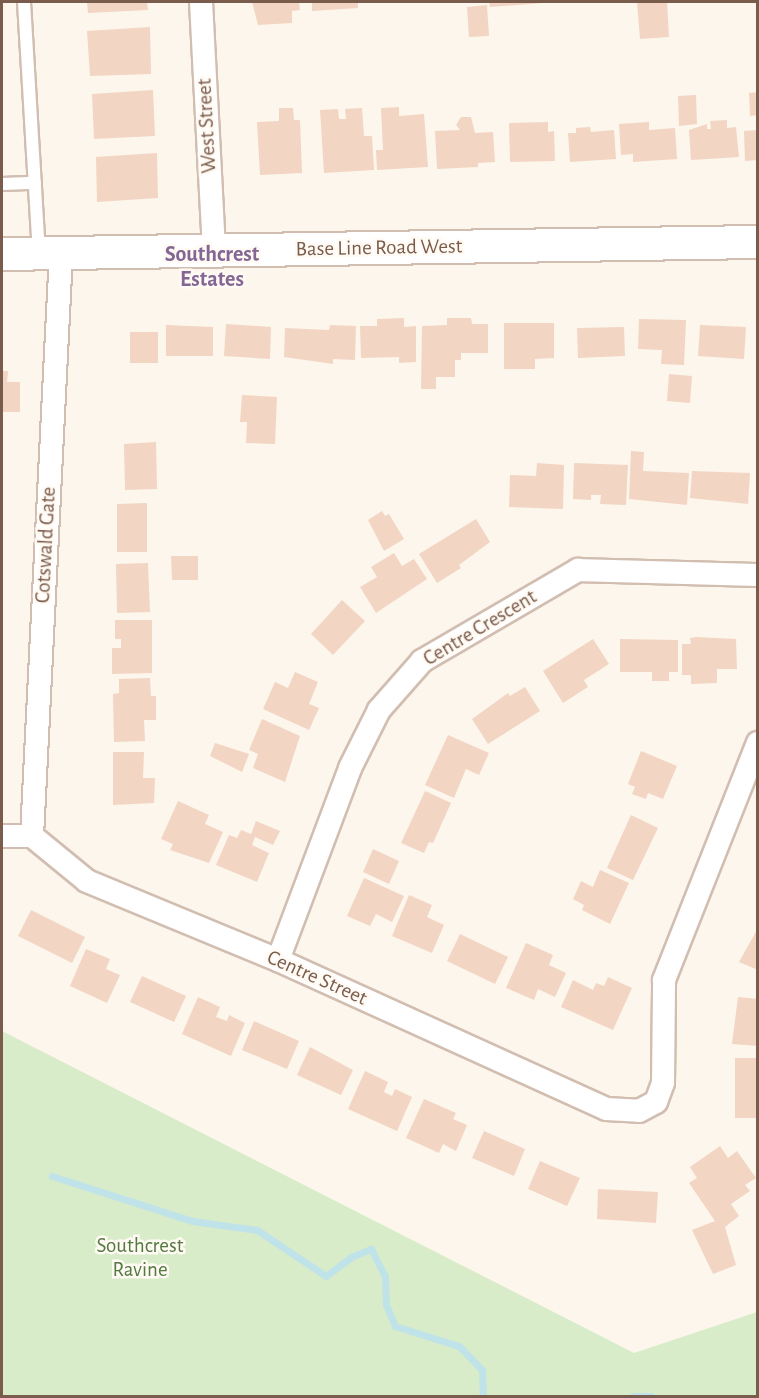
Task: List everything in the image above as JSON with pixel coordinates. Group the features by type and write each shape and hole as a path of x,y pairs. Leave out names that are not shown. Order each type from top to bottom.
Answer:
{"street":[{"name":"West Street","path":"201,2 214,251"},
{"name":"Base Line Road West","path":"2,254 758,242"},
{"name":"Cotswald Gate","path":"32,836 50,253"},
{"name":"Centre Crescent","path":"278,960 351,768 379,710 422,661 578,570 758,575"},
{"name":"Centre Street","path":"32,836 87,881 278,960 606,1109 639,1111 656,1102 663,1083 664,980 758,743"},
{"path":"2,836 32,836"}],"lane":[{"path":"24,2 35,183 50,253"},
{"path":"2,183 35,183"}],"green space":[{"name":"Southcrest Ravine","path":"2,1031 634,1353 757,1312 757,1396 2,1396"}],"building":[{"path":"87,2 147,2 148,10 88,13"},
{"path":"252,2 299,2 300,10 292,11 292,23 258,25"},
{"path":"312,2 358,2 358,8 312,11"},
{"path":"489,2 543,2 543,3 490,7"},
{"path":"637,2 667,2 669,37 640,39"},
{"path":"487,5 489,36 469,37 467,7"},
{"path":"150,27 151,74 90,76 87,31"},
{"path":"153,90 155,136 94,139 92,94"},
{"path":"758,92 758,115 750,116 749,93"},
{"path":"696,95 697,124 679,126 678,96"},
{"path":"399,107 399,116 424,114 428,167 377,170 376,150 383,150 381,108"},
{"path":"279,108 293,108 294,120 300,120 302,173 260,175 257,122 279,121"},
{"path":"362,108 364,136 372,136 374,170 324,173 320,110 338,109 339,119 346,119 345,109"},
{"path":"461,117 471,117 475,133 493,132 495,162 478,163 478,167 437,169 435,131 460,130 456,125"},
{"path":"727,120 727,128 736,127 739,157 691,160 689,130 707,124 707,129 711,129 710,121"},
{"path":"548,122 548,132 554,131 555,161 510,162 509,123"},
{"path":"649,122 649,130 675,128 677,159 633,162 633,154 621,155 619,124"},
{"path":"590,127 591,132 614,130 616,159 570,162 568,133 576,133 576,128"},
{"path":"758,130 758,160 745,161 744,131"},
{"path":"157,153 158,198 97,202 96,157"},
{"path":"404,318 404,327 416,326 416,362 399,363 399,357 361,358 360,326 377,326 377,319"},
{"path":"447,318 471,318 472,324 488,324 488,353 461,353 461,360 455,360 455,377 436,377 436,389 421,389 422,326 447,325"},
{"path":"639,319 686,320 684,365 661,364 662,350 638,349"},
{"path":"504,323 554,323 554,358 535,359 535,369 504,369"},
{"path":"226,324 271,327 270,359 224,356"},
{"path":"166,325 213,327 213,356 166,356"},
{"path":"330,325 356,326 355,360 333,359 333,364 284,357 285,328 329,330"},
{"path":"700,325 746,327 744,359 698,356"},
{"path":"624,327 625,356 578,358 577,328"},
{"path":"130,332 158,332 158,363 130,363"},
{"path":"2,371 8,371 7,382 20,382 20,412 2,412"},
{"path":"669,374 692,376 690,403 667,401"},
{"path":"242,395 277,397 275,444 246,443 247,422 240,422"},
{"path":"156,442 157,489 125,490 124,444"},
{"path":"631,451 644,452 643,471 689,473 687,505 629,499"},
{"path":"537,463 564,465 563,509 509,507 510,475 536,476"},
{"path":"574,463 628,465 626,505 600,504 601,495 591,495 591,500 573,499"},
{"path":"692,471 750,473 748,504 690,498"},
{"path":"147,503 147,552 117,552 117,504"},
{"path":"382,511 385,516 389,514 404,539 384,551 368,520"},
{"path":"476,519 490,542 459,565 461,568 437,583 419,554"},
{"path":"394,553 402,566 414,559 427,579 376,613 360,587 377,577 371,567"},
{"path":"171,556 198,556 198,580 172,580"},
{"path":"148,563 150,612 117,613 116,564"},
{"path":"342,600 365,621 333,655 311,634"},
{"path":"115,620 152,620 152,673 112,674 112,648 121,648 121,639 115,639"},
{"path":"690,638 736,639 737,669 717,669 717,683 691,684 691,675 682,675 682,644 691,644"},
{"path":"593,639 609,664 584,680 588,687 563,703 543,671"},
{"path":"620,639 678,640 678,672 669,672 669,681 652,681 652,672 620,672"},
{"path":"295,672 318,682 309,704 319,708 309,730 263,709 275,682 288,688"},
{"path":"150,678 151,696 156,696 156,720 144,720 145,741 114,742 113,694 119,693 119,679"},
{"path":"525,687 540,711 488,744 472,719 508,693 510,696"},
{"path":"262,719 300,736 285,782 253,768 258,754 249,750"},
{"path":"448,735 489,753 479,775 466,769 454,798 425,785"},
{"path":"215,743 249,754 242,772 210,756"},
{"path":"641,751 677,766 663,799 648,793 646,799 632,794 635,787 628,784"},
{"path":"113,752 144,752 143,778 155,778 154,803 113,805"},
{"path":"425,791 451,803 433,843 429,842 424,853 401,843"},
{"path":"178,801 209,815 205,824 223,832 209,863 170,850 173,844 161,839"},
{"path":"631,815 658,828 633,880 607,868"},
{"path":"256,821 280,831 273,845 255,837 252,845 269,853 257,882 216,865 229,835 237,838 241,830 251,834"},
{"path":"373,849 399,861 389,884 363,872"},
{"path":"600,870 629,883 610,924 582,910 584,905 573,899 581,881 593,887"},
{"path":"364,878 404,896 392,922 376,914 370,926 347,916"},
{"path":"409,895 432,905 427,917 444,925 432,953 392,936"},
{"path":"31,910 85,937 72,963 18,936"},
{"path":"758,928 758,970 739,962"},
{"path":"460,934 508,957 495,984 447,961"},
{"path":"526,943 553,955 549,965 566,973 555,997 538,989 534,1000 506,988"},
{"path":"86,949 110,959 106,969 120,975 107,1003 70,986"},
{"path":"142,976 186,996 174,1022 130,1002"},
{"path":"608,977 632,988 613,1030 561,1007 573,980 593,990 596,983 604,986"},
{"path":"198,997 220,1007 216,1017 227,1021 229,1015 245,1023 231,1056 182,1034"},
{"path":"738,997 758,999 758,1046 732,1044"},
{"path":"254,1021 299,1041 287,1069 242,1050"},
{"path":"310,1047 353,1070 341,1095 297,1075"},
{"path":"735,1058 758,1058 758,1118 735,1118"},
{"path":"365,1071 388,1082 384,1092 392,1096 395,1089 412,1097 397,1131 348,1109"},
{"path":"424,1099 456,1113 453,1119 467,1125 456,1151 443,1144 439,1153 406,1138"},
{"path":"484,1131 525,1149 514,1176 472,1158"},
{"path":"720,1146 728,1158 737,1151 756,1178 745,1185 750,1191 731,1204 739,1216 725,1227 736,1265 713,1274 692,1230 715,1221 689,1183 697,1178 690,1167"},
{"path":"540,1161 580,1178 567,1206 528,1189"},
{"path":"598,1189 658,1192 656,1223 597,1219"}],"waterway":[{"path":"52,1176 192,1221 257,1230 326,1276 351,1257 371,1249 385,1276 386,1305 395,1326 459,1346 482,1370 483,1396"},
{"path":"633,1396 651,1396"}],"district":[{"name":"Southcrest Estates","path":"212,266"}]}
